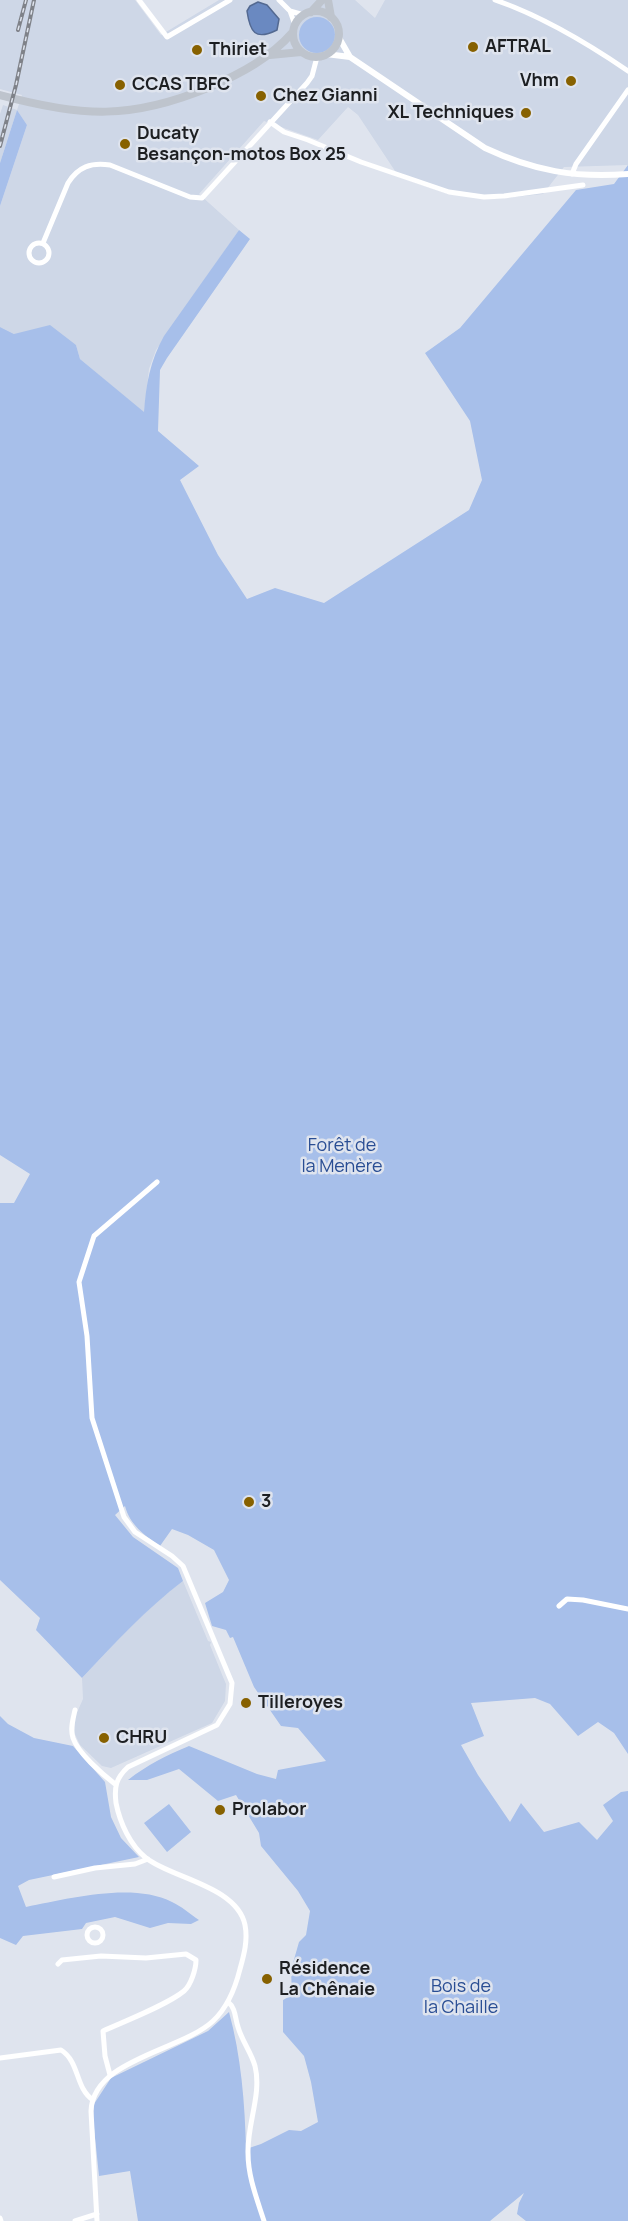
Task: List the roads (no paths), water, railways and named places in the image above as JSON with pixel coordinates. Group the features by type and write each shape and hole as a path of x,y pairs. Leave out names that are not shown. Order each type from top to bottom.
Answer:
{"main road":[{"path":"0,95 53,108 96,112 151,107 178,100 229,78 270,55 322,0"},
{"path":"270,55 301,52 317,57 326,54 337,43 339,36 336,23 328,9 328,0"},
{"path":"308,13 318,12 332,18"},
{"path":"294,28 294,39 301,52"}],"street":[{"path":"139,0 167,38 230,0"},
{"path":"279,0 290,11 294,28"},
{"path":"495,0 533,15 628,71"},
{"path":"290,11 308,13"},
{"path":"339,36 350,57"},
{"path":"326,54 350,57 485,148 532,167 573,174 628,174"},
{"path":"43,243 68,183 73,175 85,166 98,163 110,165 189,197 202,198 312,76 317,57"},
{"path":"573,174 576,164 628,90"},
{"path":"270,122 284,132 361,162 449,192 484,197 504,196 583,184"},
{"path":"115,1784 128,1767 217,1725 230,1704 232,1683 183,1566 172,1556 135,1532 124,1517 92,1418 87,1336 79,1282 94,1236 157,1182"},
{"path":"559,1606 567,1599 628,1609"},
{"path":"75,1710 72,1724 73,1739 79,1749 115,1784 117,1806 123,1825 137,1849 148,1859 204,1884 226,1899 240,1913 246,1933 237,1981 228,2002 213,2021 197,2034 122,2067 110,2075 98,2088 91,2111 97,2218 75,2221"},
{"path":"54,1877 95,1868 135,1864 148,1859"},
{"path":"97,1943 101,1956"},
{"path":"58,1964 62,1960 101,1956 146,1959 186,1954 196,1960 195,1971 186,1990 103,2031 105,2056 110,2075"},
{"path":"228,2002 232,2006 238,2029 248,2045 255,2067 255,2097 250,2121 248,2154 250,2179 264,2221"},
{"path":"0,2058 60,2050 69,2055 86,2095 93,2100"}],"railway":[{"path":"18,30 26,0"},
{"path":"0,146 34,0"}],"place":[{"name":"AFTRAL","path":"473,47"},
{"name":"Thiriet","path":"197,50"},
{"name":"Vhm","path":"571,81"},
{"name":"CCAS TBFC","path":"120,85"},
{"name":"Chez Gianni","path":"261,96"},
{"name":"XL Techniques","path":"526,113"},
{"name":"Ducaty Besançon-motos Box 25","path":"125,144"},
{"name":"3","path":"249,1502"},
{"name":"Tilleroyes","path":"246,1703"},
{"name":"CHRU","path":"104,1738"},
{"name":"Prolabor","path":"220,1810"},
{"name":"Résidence La Chênaie","path":"267,1979"}],"park label":[{"name":"Forêt de la Menère","path":"342,1156"},
{"name":"Bois de la Chaille","path":"461,1997"}]}
